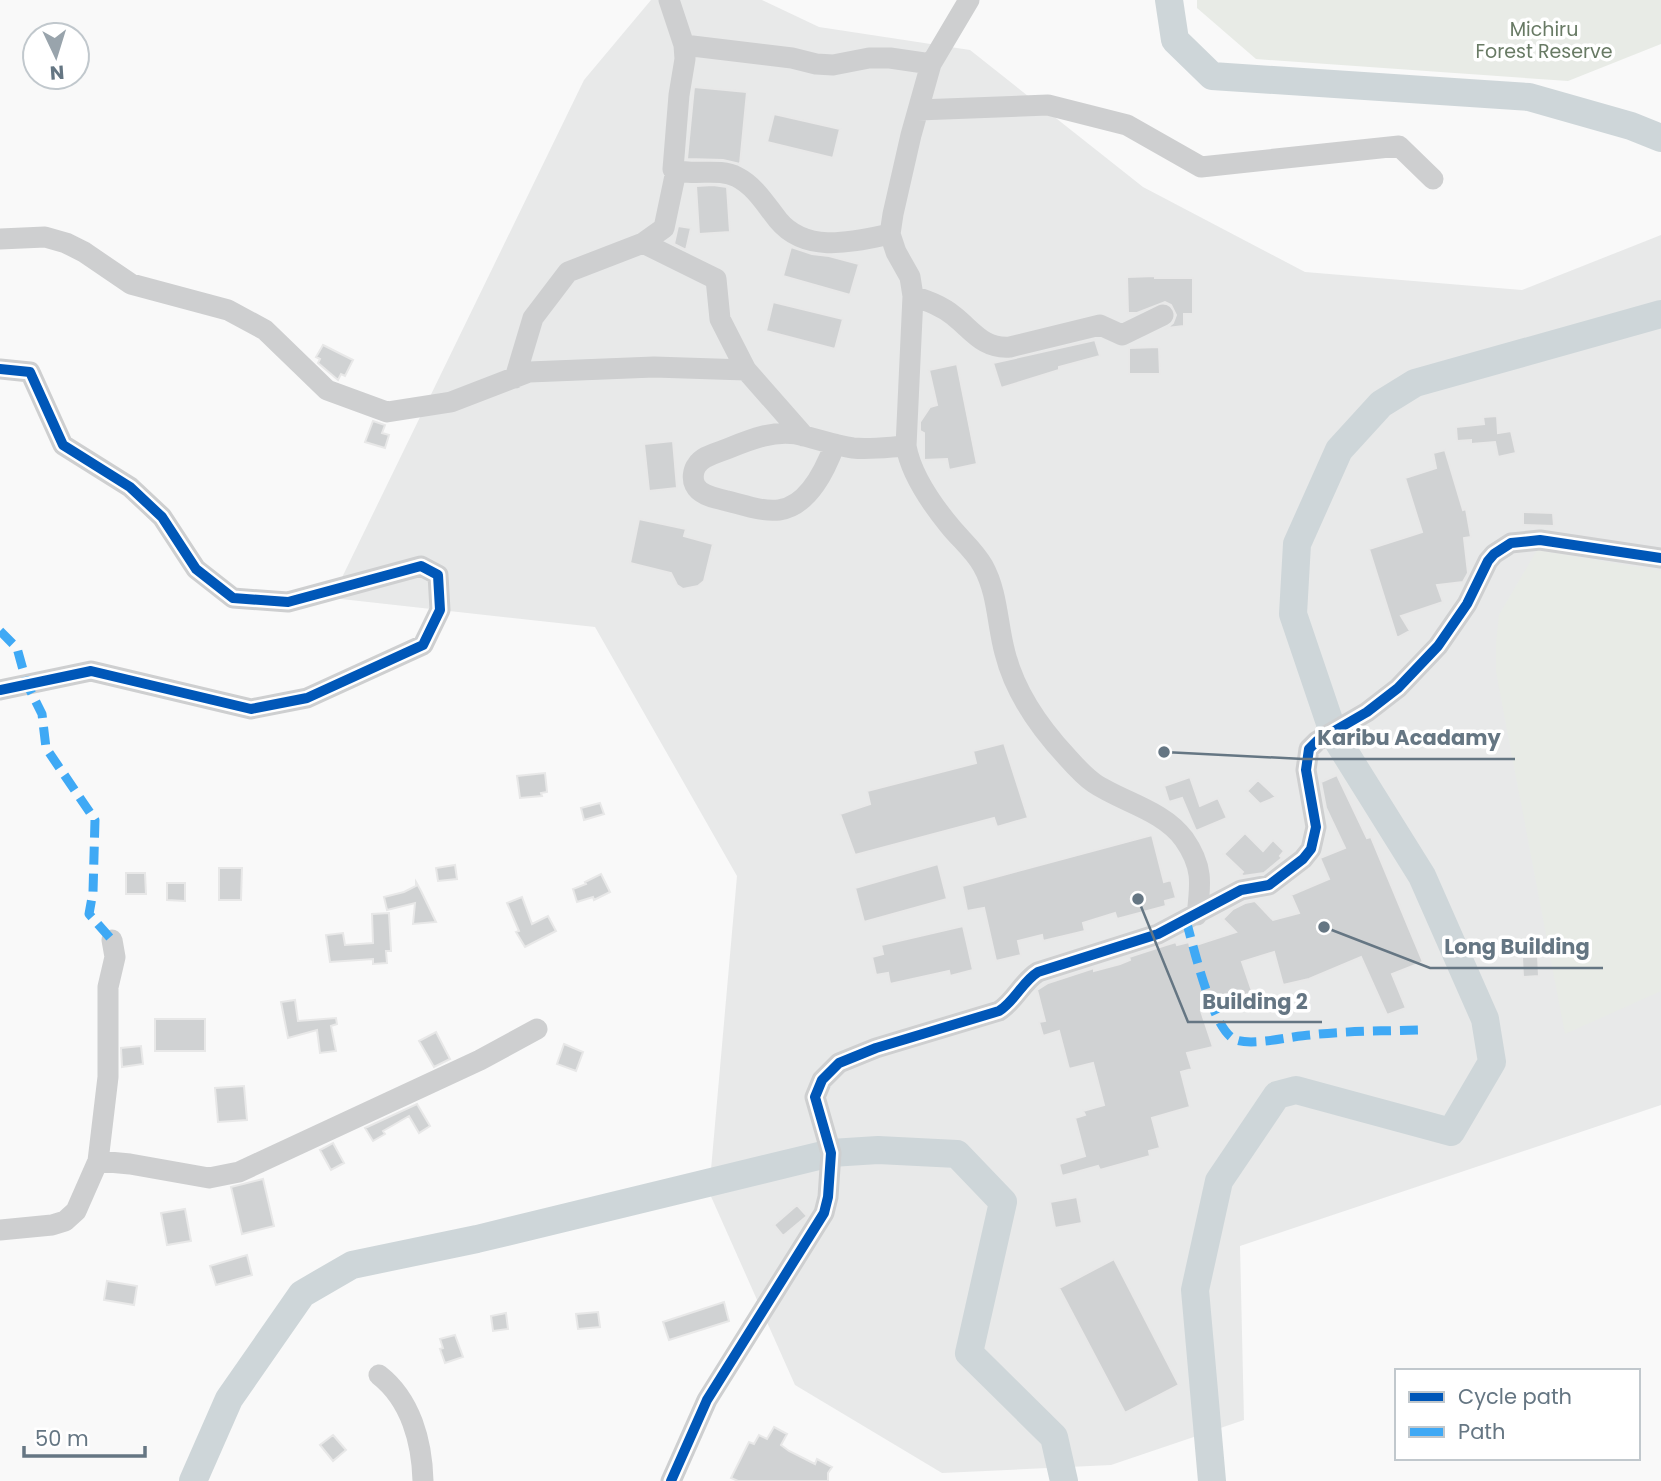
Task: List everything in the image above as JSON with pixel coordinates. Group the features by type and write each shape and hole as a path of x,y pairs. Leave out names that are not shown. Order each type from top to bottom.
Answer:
{"street":[{"path":"669,0 684,45 685,59 672,166 676,170 729,173 740,178 760,196 786,228 805,241 854,241 890,234"},
{"path":"969,0 931,64 890,234 895,252 910,277 913,296 906,446 908,459 926,493 983,566 997,604 1004,653 1024,702 1044,731 1094,783 1168,823 1182,836 1199,869 1197,915"},
{"path":"684,45 792,58 816,64 833,65 869,58 931,64"},
{"path":"918,110 1048,105 1128,125 1201,167 1399,146 1433,179"},
{"path":"515,378 533,318 568,272 643,243 664,228 676,170"},
{"path":"0,239 45,237 66,243 131,284 228,310 265,330 327,390 387,412 451,402 530,372 654,367 746,370"},
{"path":"643,243 716,279 720,320 746,370 803,436"},
{"path":"913,296 939,305 981,341 997,348 1100,325 1122,335 1163,316"},
{"path":"0,369 30,372 63,445 130,487 162,517 196,569 233,598 288,601 421,566 438,575 440,610 423,645 307,698 251,709 91,671 0,690"},
{"path":"835,444 825,470 810,490 796,503 782,510 762,510 723,500 703,494 695,486 695,467 702,458 755,438 777,433 803,436 855,448 906,446"},
{"path":"671,1481 707,1400 824,1213 828,1197 831,1153 815,1097 822,1080 839,1063 876,1048 999,1011 1010,1002 1028,979 1038,972 1158,934 1241,890 1269,885 1303,859 1311,849 1316,827 1306,760 1309,749 1317,741 1367,712 1398,688 1438,646 1467,604 1488,561 1501,547 1511,543 1540,540 1661,558"},
{"path":"0,1230 52,1225 65,1221 76,1211 98,1161 107,1077 108,987 115,957 112,940"},
{"path":"98,1161 209,1178 239,1172 480,1060 537,1029"},
{"path":"379,1375 388,1382 411,1415 419,1446 423,1481"}],"shaded area":[{"path":"651,0 762,0 819,27 970,50 1143,187 1305,272 1522,290 1661,235 1661,1105 1240,1246 1244,1420 1111,1465 942,1473 795,1385 709,1192 737,876 595,627 332,598 584,80"}],"green space":[{"name":"Michiru Forest Reserve","path":"1197,0 1661,0 1661,44 1568,81 1256,59 1197,8"},
{"path":"1537,550 1661,571 1661,991 1565,1034 1496,672 1499,615"}],"building":[{"path":"694,87 747,92 740,164 723,160 687,159"},
{"path":"774,114 840,129 833,158 767,142"},
{"path":"696,186 727,187 730,232 699,234"},
{"path":"678,226 691,228 686,250 674,244"},
{"path":"791,247 859,264 850,295 783,276"},
{"path":"1127,277 1193,278 1193,314 1184,314 1184,326 1167,328 1176,315 1171,305 1165,302 1137,313 1128,313"},
{"path":"773,302 843,319 835,349 766,331"},
{"path":"1095,340 1100,356 1059,367 1059,370 1001,388 993,363"},
{"path":"323,345 353,360 345,376 341,374 338,380 318,363 320,359 316,357"},
{"path":"1159,347 1160,374 1129,374 1129,348"},
{"path":"957,364 977,464 949,470 947,459 924,460 924,433 920,431 920,422 930,407 937,405 929,370"},
{"path":"1497,416 1498,433 1511,431 1516,453 1498,457 1495,442 1471,444 1471,440 1457,441 1456,427 1484,424 1483,417"},
{"path":"373,421 385,425 382,433 389,435 385,448 365,442"},
{"path":"673,441 677,488 649,491 644,444"},
{"path":"1445,450 1463,510 1466,509 1471,537 1464,538 1468,573 1463,582 1437,585 1443,602 1401,616 1410,631 1397,638 1369,549 1422,532 1405,478 1436,468 1433,453"},
{"path":"1523,512 1553,513 1554,526 1523,525"},
{"path":"639,519 686,529 684,536 713,544 704,581 698,586 683,589 677,585 671,573 630,563"},
{"path":"1004,743 1028,818 997,827 994,818 855,855 840,814 870,804 867,791 976,763 973,751"},
{"path":"545,773 547,792 541,793 542,796 520,798 517,776"},
{"path":"1337,775 1367,838 1371,837 1423,962 1392,974 1406,1008 1387,1015 1361,957 1309,979 1283,985 1274,952 1242,962 1253,994 1201,1011 1213,1047 1187,1053 1192,1069 1181,1072 1190,1107 1152,1118 1160,1148 1149,1151 1150,1156 1100,1170 1098,1166 1062,1176 1059,1164 1085,1156 1075,1118 1085,1115 1083,1111 1104,1105 1093,1063 1069,1069 1059,1031 1043,1036 1039,1022 1045,1021 1037,990 1048,983 1094,968 1094,971 1120,964 1130,960 1129,957 1176,942 1177,945 1189,942 1190,947 1236,932 1223,919 1233,909 1245,903 1255,901 1273,920 1299,913 1291,895 1329,879 1320,858 1345,848 1326,808 1321,782"},
{"path":"1190,777 1200,806 1218,798 1227,818 1196,831 1182,798 1169,802 1164,786"},
{"path":"1258,780 1276,797 1260,804 1247,791"},
{"path":"600,803 604,814 584,820 581,808"},
{"path":"1245,833 1263,851 1273,840 1284,851 1280,856 1282,858 1264,873 1243,876 1243,872 1224,854"},
{"path":"1152,835 1164,882 1171,880 1176,898 1165,901 1166,906 1117,919 1115,913 1083,923 1085,931 1043,941 1042,935 1018,941 1021,955 996,961 984,908 967,911 962,886"},
{"path":"938,864 947,899 864,922 855,888"},
{"path":"455,865 457,879 438,881 436,868"},
{"path":"219,868 242,868 241,900 219,900"},
{"path":"126,873 145,873 146,894 126,894"},
{"path":"601,874 610,892 594,900 593,897 577,902 573,889"},
{"path":"416,882 436,922 413,924 415,903 387,910 384,897 404,892 416,886"},
{"path":"167,883 185,883 185,901 167,900"},
{"path":"522,897 532,924 548,916 556,931 525,947 516,932 519,931 507,903"},
{"path":"389,913 391,951 386,951 387,963 373,964 373,959 330,962 326,935 343,933 345,945 373,943 372,914"},
{"path":"963,926 973,970 950,976 949,971 890,984 888,973 876,975 872,957 883,954 881,945"},
{"path":"1538,956 1539,976 1523,977 1522,957"},
{"path":"295,1000 298,1021 336,1018 337,1024 331,1026 336,1051 320,1053 317,1030 288,1038 281,1002"},
{"path":"155,1019 205,1019 205,1051 155,1051"},
{"path":"436,1032 450,1059 434,1067 419,1041"},
{"path":"564,1044 583,1052 576,1071 557,1064"},
{"path":"141,1046 143,1064 122,1067 121,1048"},
{"path":"244,1086 247,1120 218,1122 215,1088"},
{"path":"417,1104 430,1126 419,1133 409,1116 383,1131 385,1134 373,1141 365,1128"},
{"path":"333,1143 344,1163 331,1170 320,1150"},
{"path":"263,1179 274,1226 242,1234 231,1187"},
{"path":"1077,1197 1082,1223 1055,1228 1050,1202"},
{"path":"797,1205 807,1216 783,1236 774,1225"},
{"path":"185,1209 191,1241 167,1245 161,1213"},
{"path":"247,1255 252,1275 216,1285 210,1266"},
{"path":"1114,1259 1179,1385 1125,1413 1059,1288"},
{"path":"107,1281 137,1286 134,1305 104,1300"},
{"path":"724,1302 729,1321 669,1340 663,1322"},
{"path":"598,1312 600,1327 578,1329 576,1314"},
{"path":"506,1313 508,1329 493,1331 491,1316"},
{"path":"455,1335 463,1357 445,1363 440,1339"},
{"path":"774,1427 787,1434 781,1445 789,1451 815,1464 817,1459 832,1467 828,1473 828,1481 738,1481 731,1478 749,1442 754,1444 759,1435 767,1439"},
{"path":"333,1435 346,1450 333,1461 320,1445"}],"waterway":[{"path":"1169,0 1175,40 1212,76 1529,97 1631,126 1661,138"},
{"path":"1212,1481 1195,1290 1219,1181 1277,1095 1296,1090 1451,1132 1492,1062 1485,1019 1422,876 1334,735 1293,614 1297,544 1339,450 1381,404 1415,383 1661,314"},
{"path":"193,1481 229,1399 302,1294 352,1265 477,1239 831,1153 878,1150 957,1154 1003,1202 969,1353 1054,1437 1064,1481"}],"marked path":[{"path":"0,631 17,648 27,684 42,714 46,748 95,820 93,892 89,914 112,940"},
{"path":"1186,920 1211,1003 1226,1032 1234,1039 1260,1042 1337,1033 1418,1030"}],"cycle path":[{"path":"0,369 30,372 63,445 130,487 162,517 196,569 233,598 288,602 421,566 438,575 440,610 423,645 307,698 251,709 91,671 0,690"},
{"path":"671,1481 707,1400 824,1213 828,1197 831,1153 815,1097 822,1080 839,1063 876,1048 999,1011 1038,972 1158,934 1241,890 1269,885 1303,859 1311,849 1316,827 1306,770 1309,749 1317,741 1367,712 1398,688 1438,646 1467,604 1488,561 1511,543 1540,540 1661,558"}],"place":[{"name":"Karibu Acadamy","path":"1164,752"},
{"name":"Building 2","path":"1138,899"},
{"name":"Long Building","path":"1324,927"}]}
